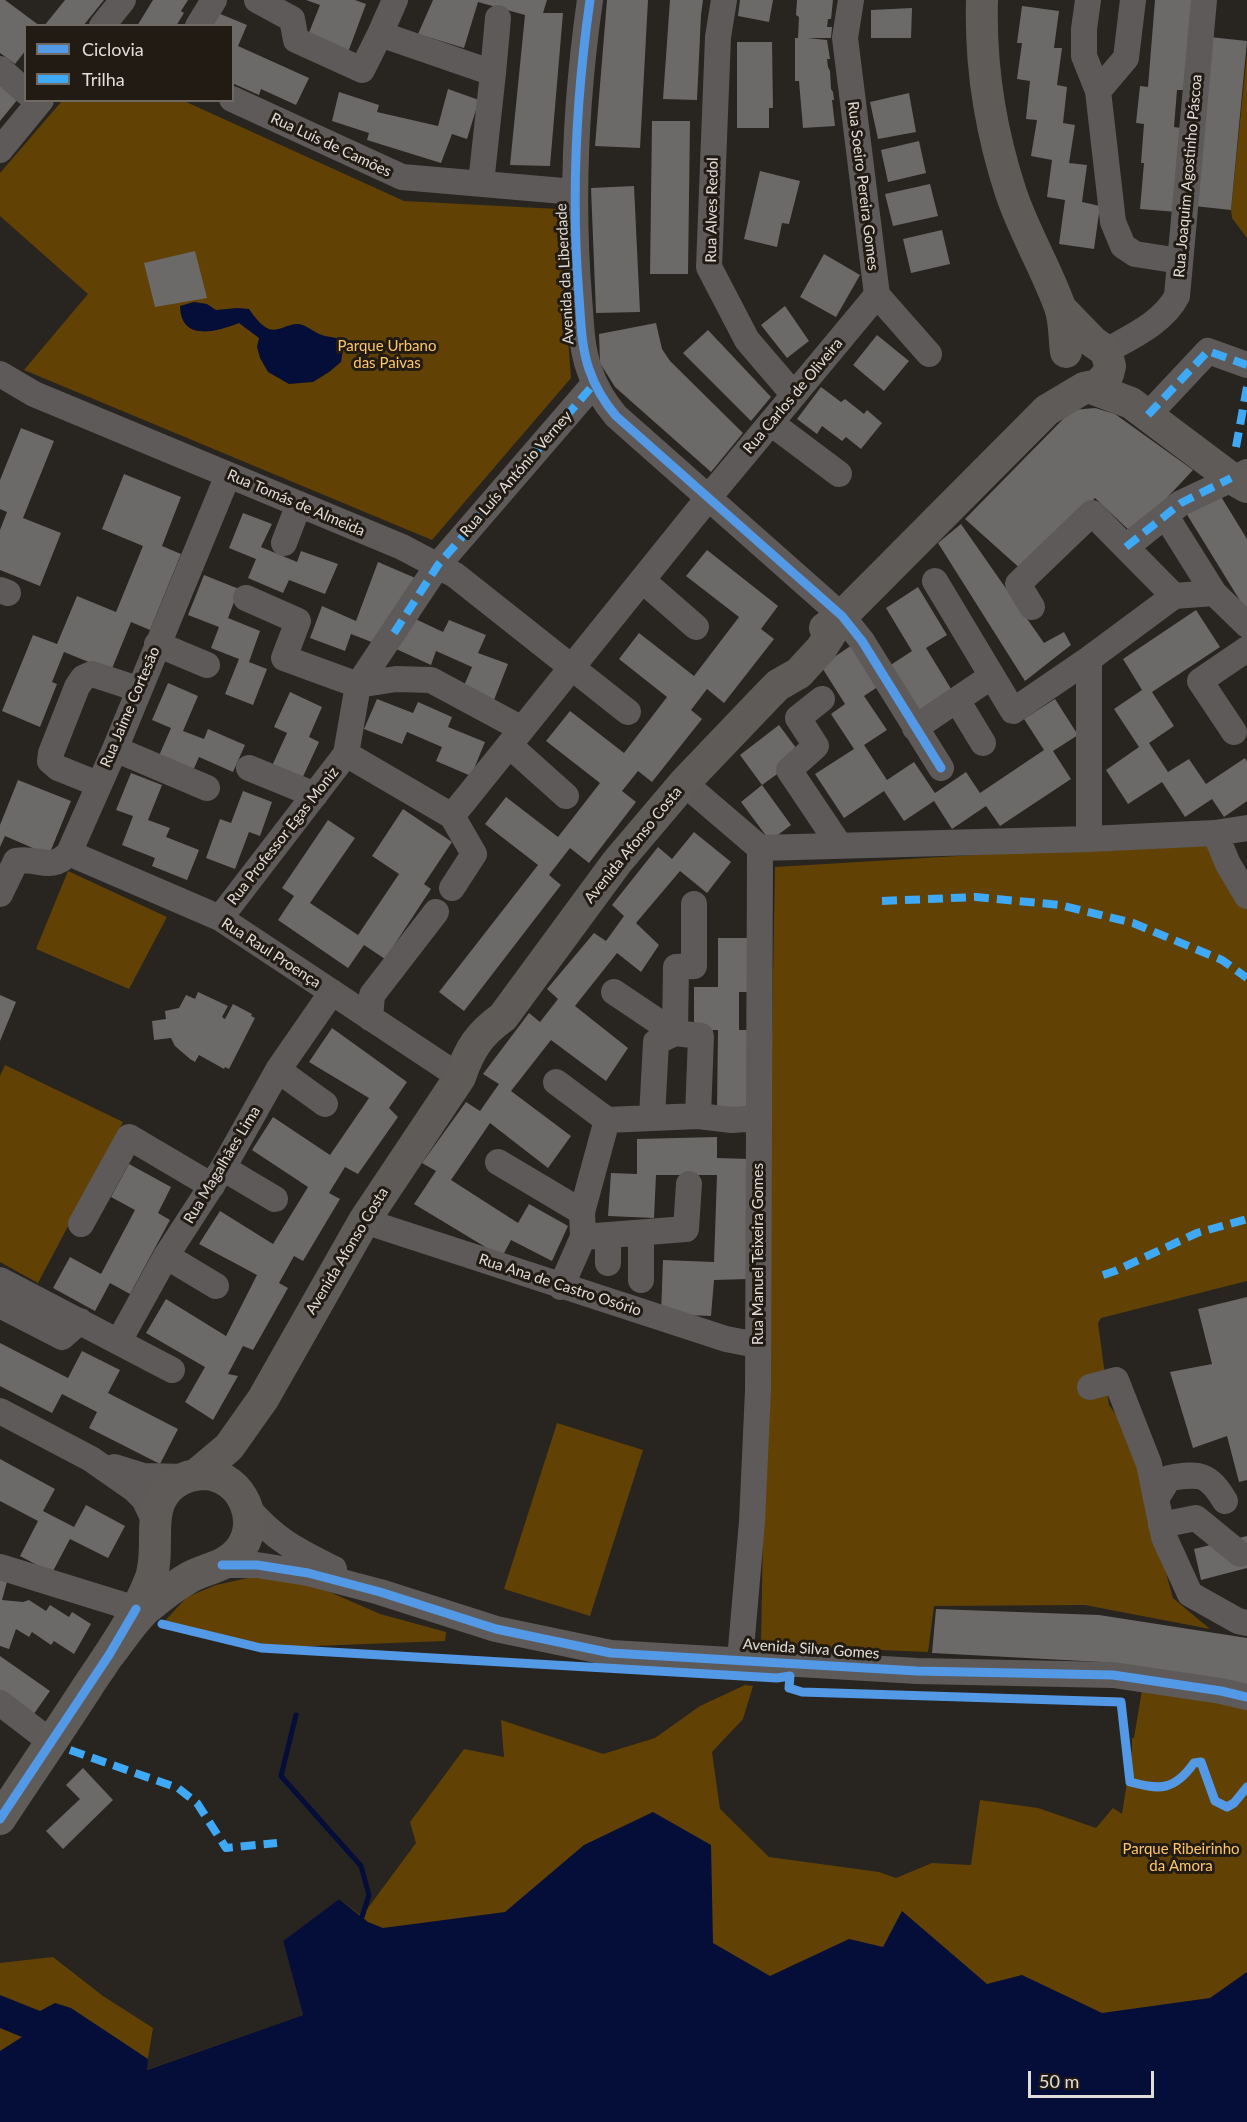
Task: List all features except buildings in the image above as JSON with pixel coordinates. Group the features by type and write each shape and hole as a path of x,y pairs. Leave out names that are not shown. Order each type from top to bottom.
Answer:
{"main road":[{"path":"982,0 981,35 985,89 994,136 1012,195 1088,365 1140,409 1242,479"},
{"name":"Avenida Afonso Costa","path":"263,1399 364,1221 460,1077 467,1054 487,1028 503,1017 617,862 684,783 778,685 788,664 809,639 842,616 1047,410 1088,365"},
{"path":"0,1819 109,1655 136,1609 151,1579 155,1558 155,1527 159,1502 164,1494 171,1486 192,1475 229,1447 263,1399"},
{"path":"109,1655 145,1610 191,1577 232,1559 246,1540 249,1530 242,1479 248,1443 263,1399"},
{"path":"192,1475 217,1476 226,1481 245,1502"},
{"path":"155,1527 164,1550 178,1563 189,1568 217,1567"}],"street":[{"path":"104,24 123,0"},
{"path":"199,24 214,0"},
{"path":"257,0 292,18 296,40 362,70 395,0"},
{"name":"Avenida da Liberdade","path":"590,0 581,72 575,192 578,279 584,349 594,384 616,416 842,616 862,641 941,768"},
{"name":"Rua Alves Redol","path":"724,0 718,37 709,267 747,340 794,395"},
{"name":"Rua Soeiro Pereira Gomes","path":"851,0 845,38 877,295"},
{"path":"1088,0 1084,28 1084,56 1098,91 1113,222 1123,246 1134,254 1180,261"},
{"path":"1098,91 1125,58 1132,0"},
{"name":"Rua Joaquim Agostinho Páscoa","path":"1088,365 1136,334 1171,307 1177,296 1204,0"},
{"path":"481,183 498,18"},
{"path":"380,34 493,74"},
{"path":"0,69 24,90"},
{"name":"Rua Luis de Camões","path":"234,100 402,177 575,192"},
{"path":"0,150 33,102"},
{"path":"877,295 929,354"},
{"name":"Rua Carlos de Oliveira","path":"710,497 877,295"},
{"path":"1140,409 1208,351 1247,365"},
{"name":"Rua Tomás de Almeida","path":"1,378 34,394 402,547 438,565 455,575 571,668"},
{"name":"Rua Luís António Verney","path":"358,685 438,565 594,384"},
{"path":"771,423 839,474"},
{"name":"Rua Jaime Cortesão","path":"69,853 115,749 228,475"},
{"path":"1126,547 1181,503 1242,479"},
{"path":"452,816 710,497"},
{"path":"284,543 299,504"},
{"path":"1032,607 1018,584 1092,513 1174,596"},
{"path":"1172,526 1214,592 1247,625"},
{"path":"642,580 696,627"},
{"path":"935,581 1013,711 1089,659 1174,596 1214,592"},
{"path":"246,598 298,621 284,658 358,685 396,679 431,680 515,737 566,796"},
{"path":"157,644 207,665"},
{"path":"1089,659 1089,839"},
{"path":"1234,732 1200,681 1243,660"},
{"path":"571,668 628,712"},
{"path":"98,784 58,768 50,761 76,687 83,678 92,674 138,689"},
{"path":"915,728 992,676"},
{"name":"Rua Professor Egas Moniz","path":"220,918 346,754 358,685"},
{"path":"822,699 798,718 816,746 789,770 840,846"},
{"path":"957,700 982,743"},
{"path":"115,749 207,788"},
{"name":"Rua Professor Egas Moniz","path":"346,754 452,816 474,854 452,888"},
{"path":"249,768 315,795"},
{"path":"684,783 760,848 1089,839 1215,833 1247,828"},
{"path":"1215,833 1228,864 1247,896"},
{"name":"Rua Manuel Teixeira Gomes","path":"740,1660 752,1522 758,1390 760,848"},
{"path":"0,894 16,861 25,859 51,863 62,860 69,853"},
{"name":"Rua Raul Proença","path":"69,853 220,918 332,992 371,1006 460,1077"},
{"path":"675,1033 676,968 694,966 694,904"},
{"path":"371,1006 436,912"},
{"name":"Rua Magalhães Lima","path":"119,1341 166,1256 217,1177 278,1070 332,992"},
{"path":"614,992 675,1033 701,1036 698,1116"},
{"path":"651,1118 656,1041 675,1033"},
{"path":"278,1070 326,1104"},
{"path":"556,1082 607,1120 698,1116 732,1120 759,1118"},
{"path":"582,1212 607,1120"},
{"path":"81,1224 129,1137 217,1177 275,1199"},
{"path":"498,1162 582,1212 608,1263"},
{"path":"596,1236 686,1229 689,1184"},
{"name":"Rua Ana de Castro Osório","path":"364,1221 561,1287 726,1339 757,1345"},
{"path":"641,1233 641,1280"},
{"path":"561,1287 596,1236"},
{"path":"166,1256 216,1286"},
{"path":"0,1280 172,1370"},
{"path":"0,1305 62,1337 81,1321"},
{"path":"1090,1387 1116,1380 1149,1464 1164,1537 1190,1594 1238,1622 1247,1623"},
{"path":"0,1411 91,1460 134,1489 144,1499 155,1527"},
{"path":"91,1460 143,1476 192,1475"},
{"path":"1156,1499 1169,1478 1194,1474 1214,1483 1225,1501"},
{"path":"245,1502 265,1528 291,1548 380,1592"},
{"path":"1161,1525 1196,1518 1240,1554"},
{"path":"217,1567 257,1564 308,1573 380,1592"},
{"path":"0,1567 136,1609"},
{"name":"Avenida Silva Gomes","path":"380,1592 496,1629 611,1653 917,1671 1113,1675 1211,1689 1247,1697"},
{"path":"0,1703 51,1742"}],"green space":[{"path":"1247,53 1247,238 1232,218 1231,210"},
{"name":"Parque Urbano das Paivas","path":"61,102 186,102 404,201 558,209 571,378 432,540 24,370 88,294 0,216 0,173"},
{"path":"1207,841 1247,902 1247,1281 1101,1318 1098,1323 1109,1405 1126,1428 1173,1598 1210,1629 1085,1605 934,1606 928,1652 761,1645 775,867"},
{"path":"68,871 167,917 129,989 36,949"},
{"path":"5,1065 123,1122 38,1283 0,1262 0,1076"},
{"path":"557,1423 643,1450 590,1616 504,1589"},
{"path":"257,1576 309,1583 380,1614 446,1632 445,1641 261,1648 162,1624 187,1597 216,1585"},
{"name":"Parque Ribeirinho da Amora","path":"1143,1684 1247,1705 1247,2122 0,2122 0,1963 53,1957 103,1996 153,2028 146,2070 303,2015 283,1941 339,1899 362,1916 416,1843 410,1822 464,1749 504,1757 501,1720 603,1754 655,1738 700,1706 745,1685 753,1686 743,1719 712,1752 720,1809 769,1857 879,1872 896,1878 932,1863 971,1865 980,1800 1038,1808 1096,1828 1113,1808 1122,1814 1132,1738 1134,1738"}],"shaded area":[{"path":"194,302 207,304 216,310 249,309 260,323 269,329 300,324 322,335 339,339 344,342 341,362 313,382 289,384 268,372 257,347 259,338 239,323 211,331 194,330 187,325 182,318 180,306"},
{"path":"653,1812 711,1845 713,1943 770,1976 849,1939 883,1947 902,1911 987,1984 1022,1975 1102,2013 1210,1998 1247,1972 1247,2122 0,2122 0,2051 22,2037 0,2028 0,1995 40,2011 55,2003 71,2008 148,2059 147,2070 303,2015 283,1941 339,1899 368,1922 383,1928 505,1912 584,1845"}],"waterway":[{"path":"296,1715 281,1776 361,1866 369,1895 362,1917"}],"marked path":[{"path":"1148,415 1208,351 1247,365"},
{"path":"394,633 438,565 594,384"},
{"path":"1236,447 1247,387"},
{"path":"1126,547 1181,503 1231,478"},
{"path":"882,901 976,897 1060,905 1133,923 1222,960 1247,978"},
{"path":"1103,1275 1197,1233 1247,1219"},
{"path":"70,1750 178,1788 197,1803 226,1848 277,1843"}],"cycle path":[{"path":"590,0 578,111 575,223 584,351 594,382 616,416 842,616 862,641 941,768"},
{"path":"222,1565 257,1565 308,1573 380,1592 496,1629 611,1653 917,1671 1113,1675 1247,1697"},
{"path":"0,1819 109,1655 136,1609"},
{"path":"162,1624 261,1648 777,1678 790,1676 789,1688 802,1692 1121,1702 1130,1782 1158,1787 1166,1786 1180,1779 1194,1763 1201,1762 1215,1801 1227,1807 1234,1803 1247,1787"}]}
